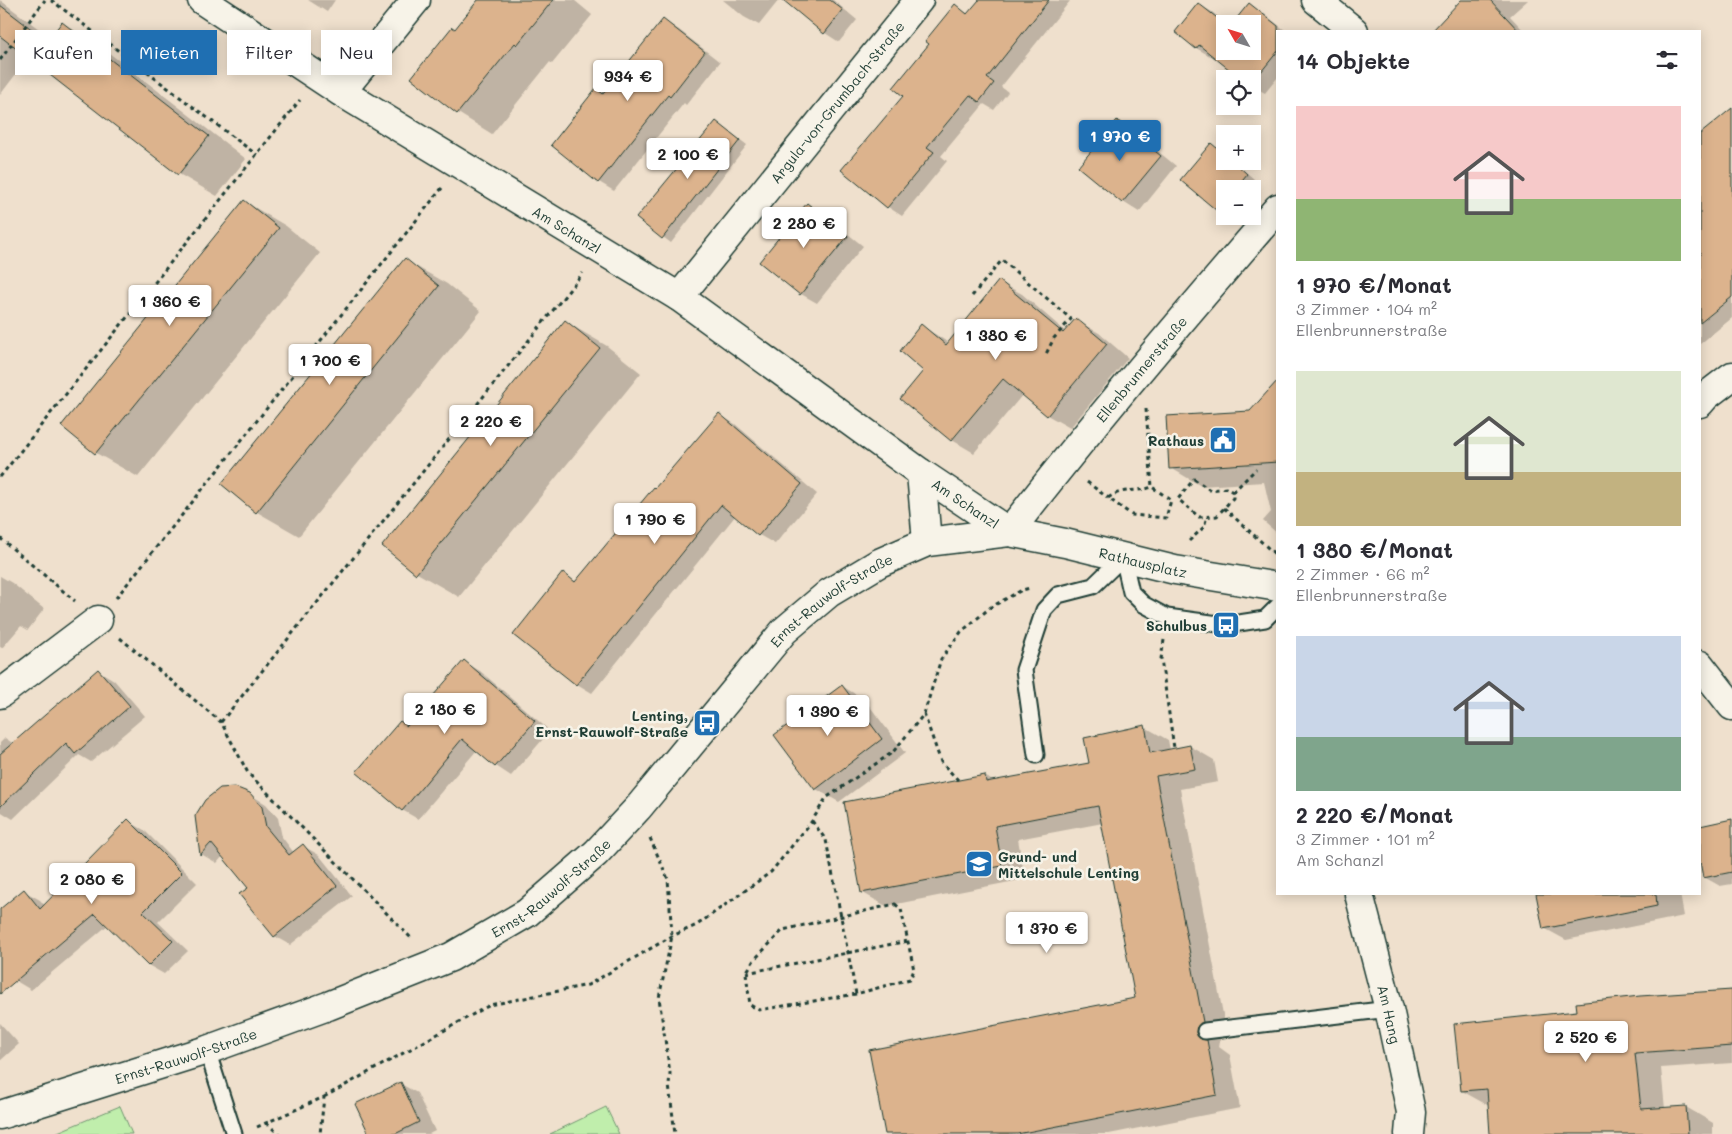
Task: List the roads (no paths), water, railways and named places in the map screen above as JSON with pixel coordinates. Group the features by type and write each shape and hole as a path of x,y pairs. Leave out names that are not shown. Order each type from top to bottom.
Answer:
{"street":[{"name":"Am Schanzl","path":"202,0 330,85 679,297 921,473 1009,532"},
{"path":"330,85 416,0"},
{"name":"Argula-von-Grumbach-Straße","path":"679,297 919,0"},
{"path":"1316,0 1353,30"},
{"name":"Ellenbrunnerstraße","path":"1009,532 1143,366 1276,210"},
{"path":"1702,396 1732,376"},
{"name":"Am Schanzl","path":"921,473 927,542"},
{"name":"Ernst-Rauwolf-Straße","path":"0,1115 207,1050 328,1006 451,957 528,913 596,853 638,808 784,631 829,593 879,563 927,542 1009,532"},
{"name":"Rathausplatz","path":"1009,532 1065,543 1175,570 1276,587"},
{"path":"0,694 98,620"},
{"path":"1701,667 1732,706"},
{"name":"Am Hang","path":"1359,895 1412,1112 1409,1134"}],"lane":[{"path":"1036,755 1024,670 1044,610 1058,595 1093,586 1123,557"},
{"path":"1123,557 1131,592 1143,604 1167,617 1226,625 1265,619 1276,608"},
{"path":"1205,1031 1388,1009"},
{"path":"207,1050 234,1134"}],"place":[{"name":"Rathaus","path":"1223,440"},
{"name":"Schulbus","path":"1226,625"},
{"name":"Lenting, Ernst-Rauwolf-Straße","path":"707,723"},
{"name":"Grund- und Mittelschule Lenting","path":"979,864"}]}
